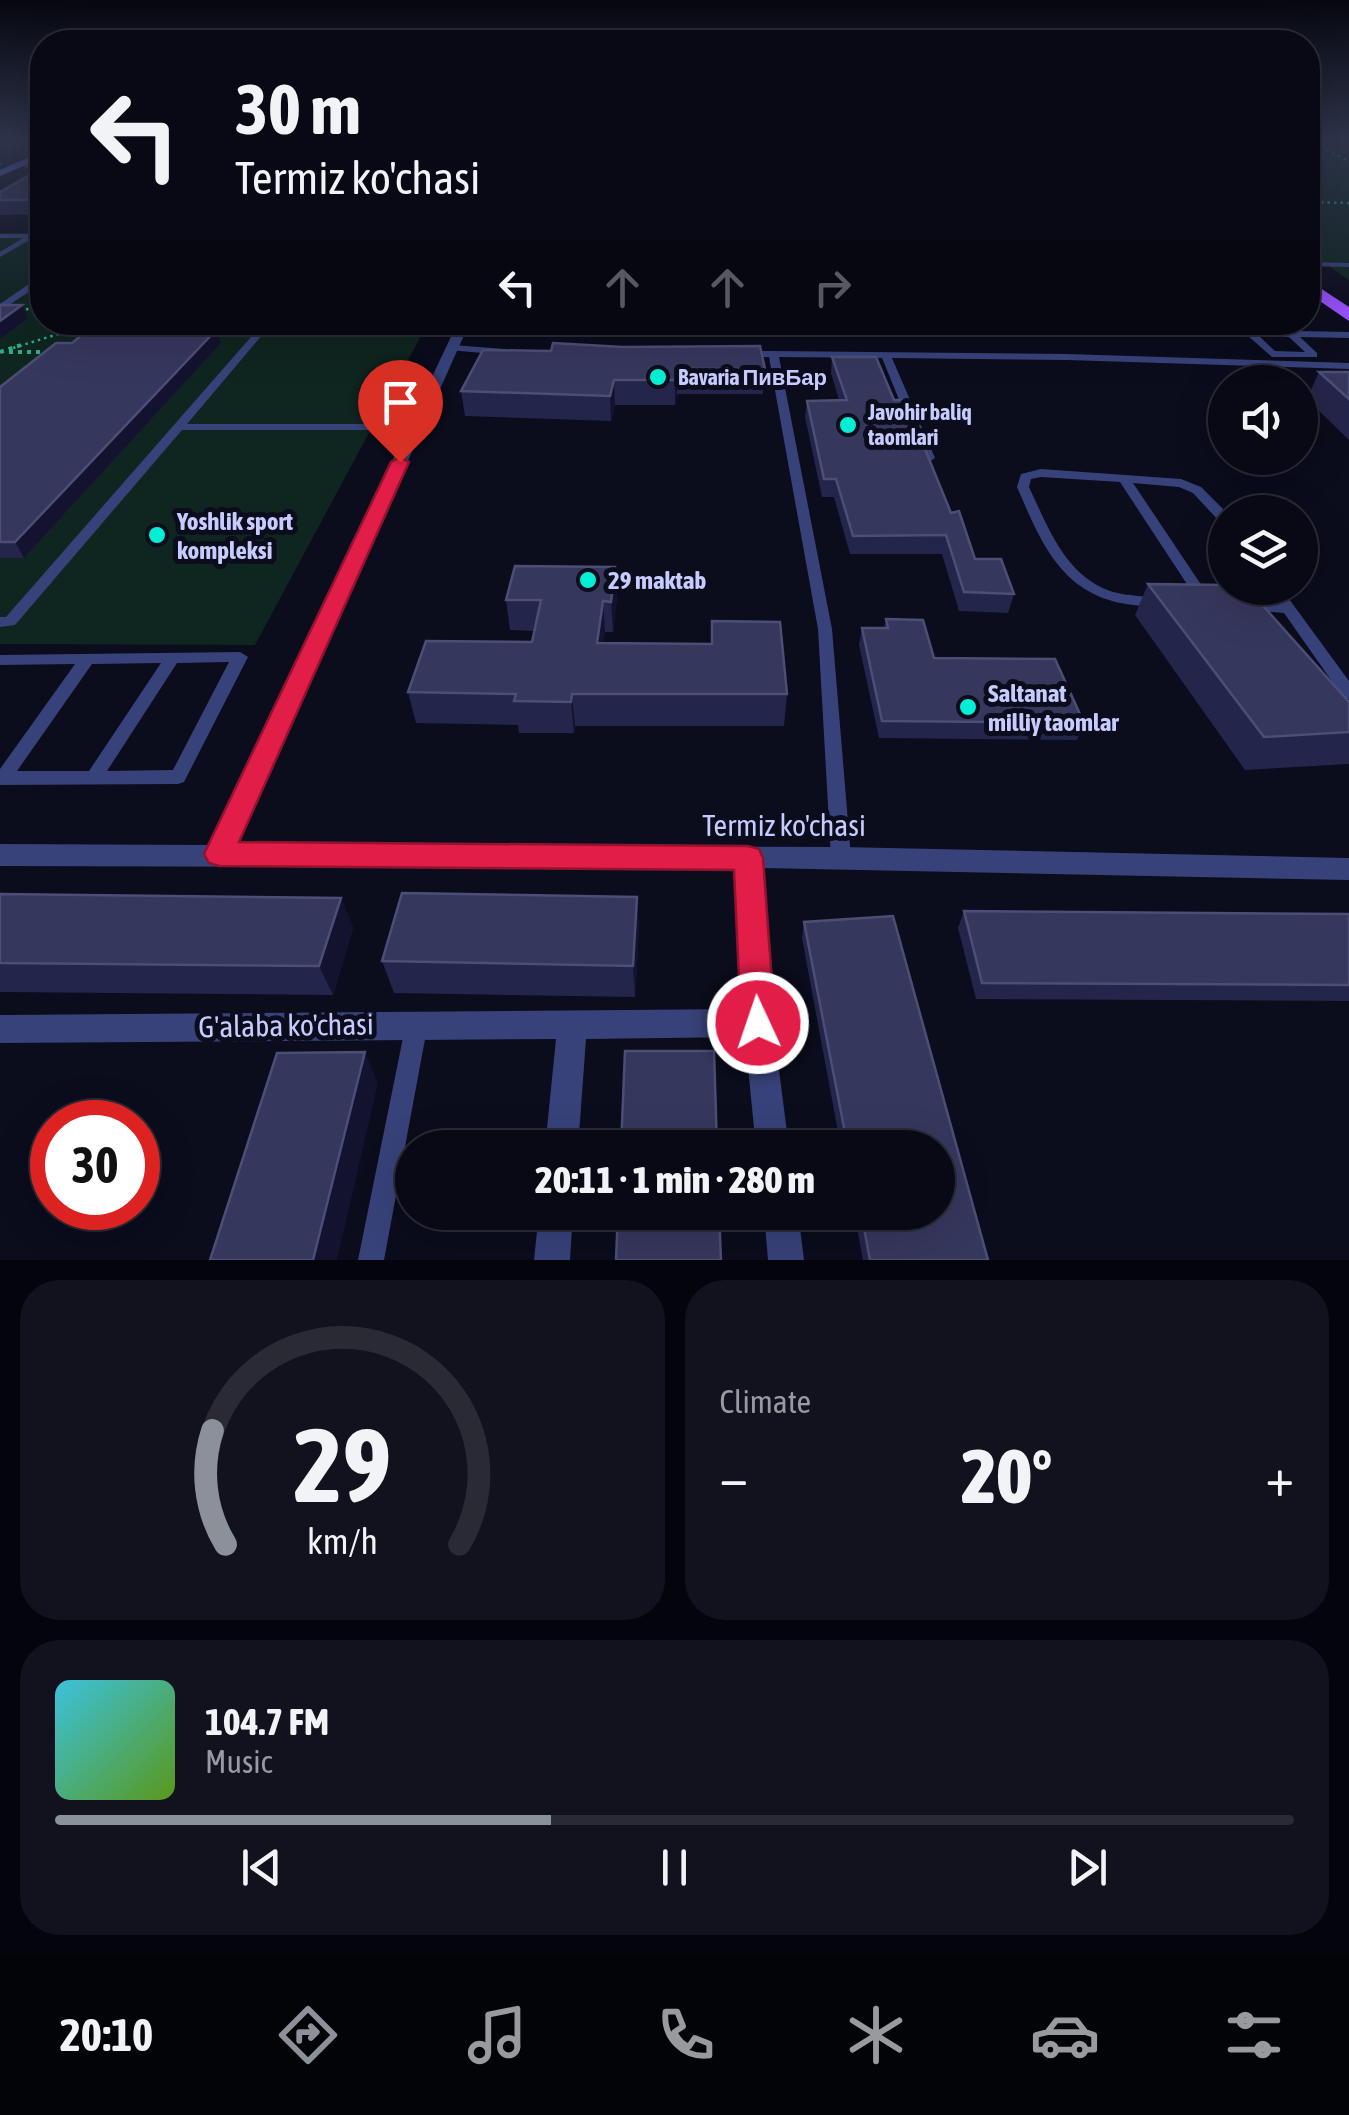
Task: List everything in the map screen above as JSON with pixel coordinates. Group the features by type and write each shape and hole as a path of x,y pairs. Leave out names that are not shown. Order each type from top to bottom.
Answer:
{"main road":[{"path":"1320,274 1349,297"},
{"path":"1320,294 1349,316"}],"street":[{"path":"219,854 458,335"},
{"name":"Termiz ko'chasi","path":"0,855 841,858 1349,869"},
{"path":"748,858 758,1023 771,1130"},
{"name":"G'alaba ko'chasi","path":"0,1028 758,1023"},
{"path":"563,1130 572,1024"},
{"path":"552,1260 554,1230"},
{"path":"782,1230 786,1260"}],"lane":[{"path":"0,236 30,236"},
{"path":"0,255 30,240"},
{"path":"1320,265 1349,265"},
{"path":"0,308 30,287"},
{"path":"0,622 10,622 257,335"},
{"path":"1252,335 1272,354 1314,355 1293,335"},
{"path":"1320,335 1349,336"},
{"path":"452,348 518,352"},
{"path":"738,354 1349,366"},
{"path":"773,354 825,628 841,858"},
{"path":"886,355 929,459"},
{"path":"178,427 416,427"},
{"path":"1169,603 1131,602 1079,583 1055,558 1023,487 1026,477 1041,473 1181,483 1197,490 1208,501"},
{"path":"1123,478 1208,604"},
{"path":"1188,604 1208,604"},
{"path":"1227,605 1285,608"},
{"path":"1283,605 1349,693"},
{"path":"2,662 240,657 178,777 2,778"},
{"path":"94,777 172,658"},
{"path":"2,778 86,659"},
{"path":"371,1260 417,1023"}],"path":[{"path":"1320,201 1349,201"},
{"path":"38,362 51,352 0,352 55,335"}],"green space":[{"path":"1320,200 1349,200 1349,280 1320,260"},
{"name":"Yoshlik sport kompleksi","path":"0,233 30,233 30,335 422,335 255,645 0,644"}],"building":[{"path":"0,305 22,305 0,321"},
{"path":"82,335 211,335 15,542 0,542 0,387 56,343 72,343"},
{"path":"553,343 760,346 765,369 677,369 675,380 614,380 610,396 461,391 483,350 551,351"},
{"path":"832,357 876,357 894,400 905,400 951,513 959,511 975,559 1001,559 1014,594 964,592 946,535 853,536 836,479 824,479 807,401 847,400"},
{"path":"1319,372 1349,372 1349,399"},
{"path":"515,566 615,567 611,602 603,601 597,643 712,644 712,621 780,622 787,694 572,694 571,702 514,701 516,694 408,692 426,641 532,642 541,600 506,600"},
{"path":"1148,584 1208,585 1208,605 1262,605 1349,702 1349,732 1264,737"},
{"name":"Saltanat milliy taomlar","path":"886,619 923,620 934,658 1055,659 1084,723 882,721 862,628 888,628"},
{"path":"402,893 637,897 633,966 382,961"},
{"path":"0,894 341,898 319,966 0,963"},
{"path":"964,911 1349,914 1349,985 982,983"},
{"path":"893,916 952,1130 844,1130 804,922"},
{"path":"625,1051 714,1051 716,1130 622,1130"},
{"path":"365,1052 313,1260 210,1260 277,1053"},
{"path":"955,1141 988,1260 870,1260 864,1230 955,1230"},
{"path":"617,1230 720,1230 721,1260 616,1260"}],"place":[{"name":"Bavaria ПивБар","path":"658,377"},
{"name":"Javohir baliq taomlari","path":"848,425"},
{"name":"Yoshlik sport kompleksi","path":"157,535"},
{"name":"29 maktab","path":"588,580"},
{"name":"Saltanat milliy taomlar","path":"968,707"}],"route":[{"path":"400,462 219,854 748,858 758,1023"}]}
